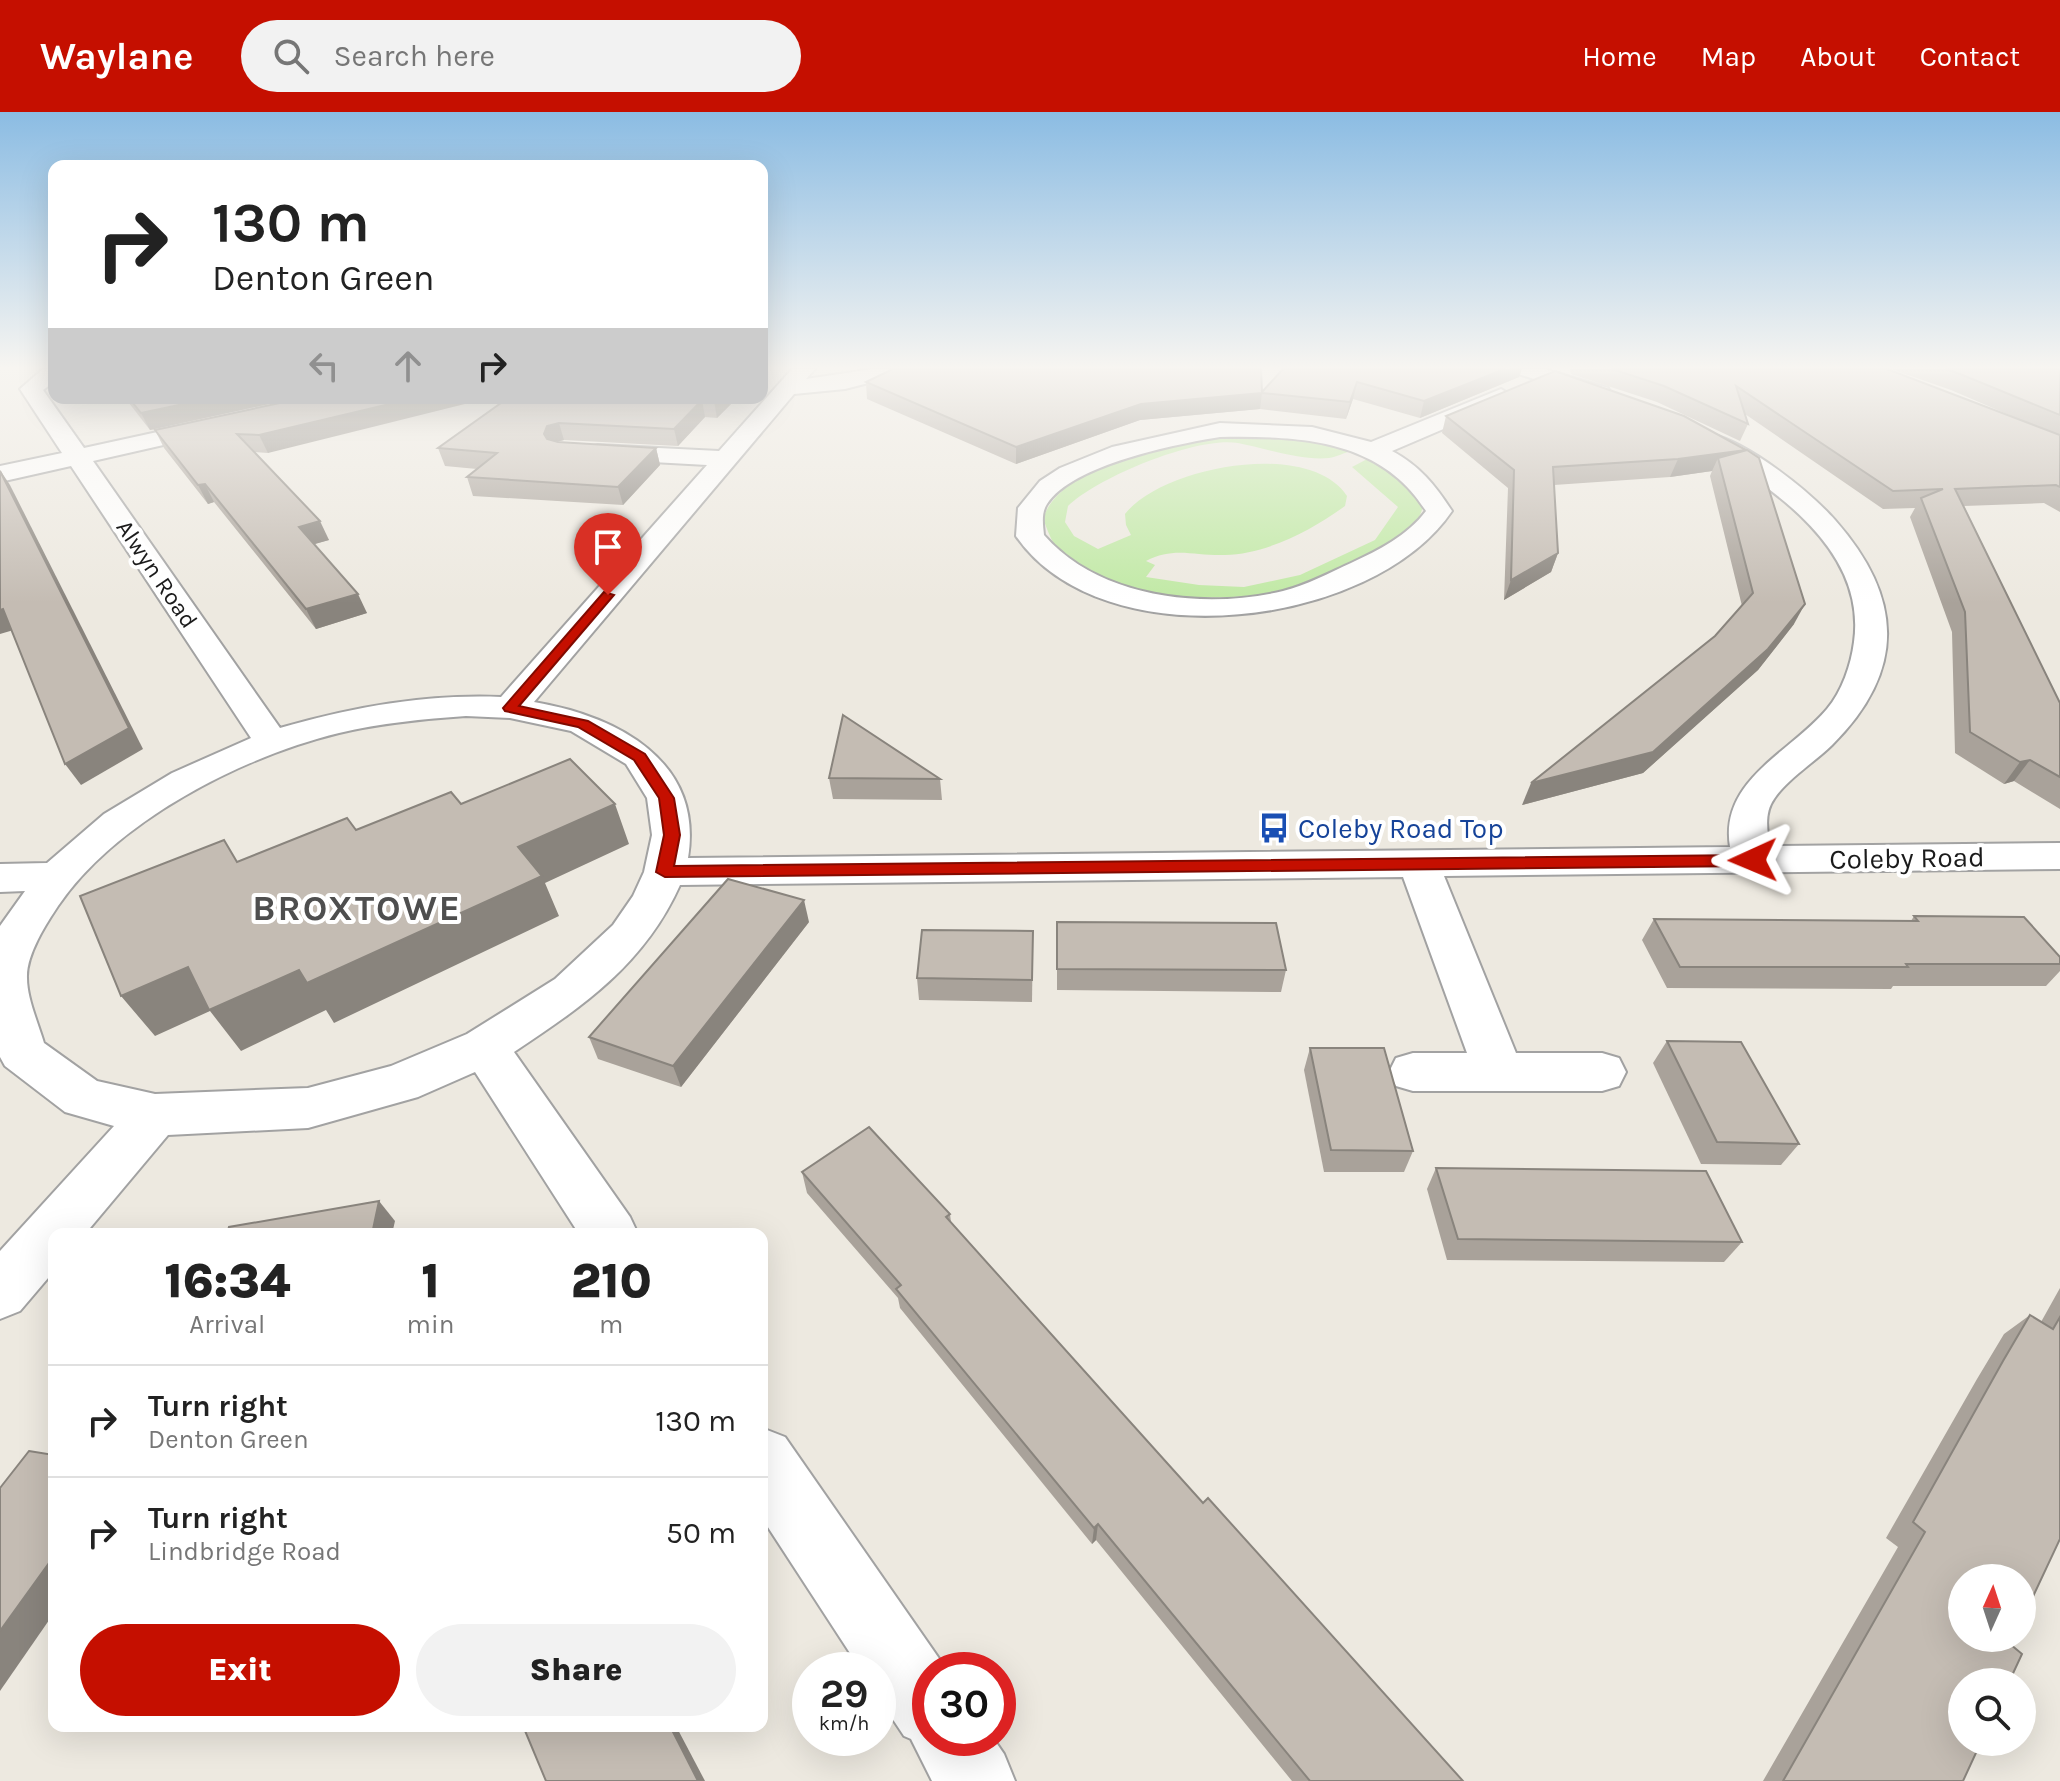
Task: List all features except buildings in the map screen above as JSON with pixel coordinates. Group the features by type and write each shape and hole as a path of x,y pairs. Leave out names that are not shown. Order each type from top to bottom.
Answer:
{"street":[{"name":"Alwyn Road","path":"70,447 272,742"},
{"path":"0,474 122,447"},
{"path":"510,708 737,447"},
{"path":"1142,447 1077,470 1052,484 1036,498 1029,515 1030,536 1065,571 1126,596 1197,605 1248,605 1288,600 1322,588 1381,560 1430,525 1439,511 1423,483 1395,462 1359,447"},
{"path":"1370,451 1379,447"},
{"path":"1718,447 1762,471 1818,515 1849,556 1863,581 1871,608 1874,636 1868,662 1847,706 1796,759 1760,790 1748,806 1747,831 1753,860"},
{"path":"579,451 726,459"},
{"path":"466,706 510,708 583,724 640,757 666,798 672,835 665,872 652,900 616,947 571,991 484,1047 401,1083 308,1108 155,1115 83,1098 22,1053 4,977 20,929 57,877 118,823 185,781 272,742 333,724 406,710 466,706"},
{"name":"Coleby Road","path":"665,872 2060,856"},
{"path":"1419,864 1499,1072"},
{"path":"0,878 57,877"},
{"path":"484,1047 606,1228"},
{"path":"1413,1072 1602,1072"},
{"path":"56,1228 155,1115"},
{"path":"0,1292 48,1237"},
{"path":"768,1469 912,1683"},
{"path":"960,1756 977,1781"}],"green space":[{"path":"1167,447 1194,447 1124,471 1082,495 1068,506 1065,522 1074,536 1098,549 1131,535 1125,514 1143,497 1201,472 1235,466 1270,464 1301,468 1328,478 1347,496 1345,506 1318,524 1273,545 1241,554 1175,553 1156,556 1146,561 1155,565 1146,577 1199,585 1244,587 1300,575 1375,540 1398,507 1352,467 1371,457 1407,478 1423,506 1414,524 1389,544 1302,585 1281,591 1228,597 1168,595 1138,590 1084,570 1063,555 1043,518 1054,499 1071,484 1092,471"},
{"path":"1255,447 1339,447 1352,450 1332,457 1295,456"}],"place":[{"name":"Coleby Road Top","path":"1274,828"}],"district":[{"name":"BROXTOWE","path":"357,908"}],"route":[{"path":"608,595 510,708 583,724 640,757 666,798 672,835 665,872 1753,860"}]}
